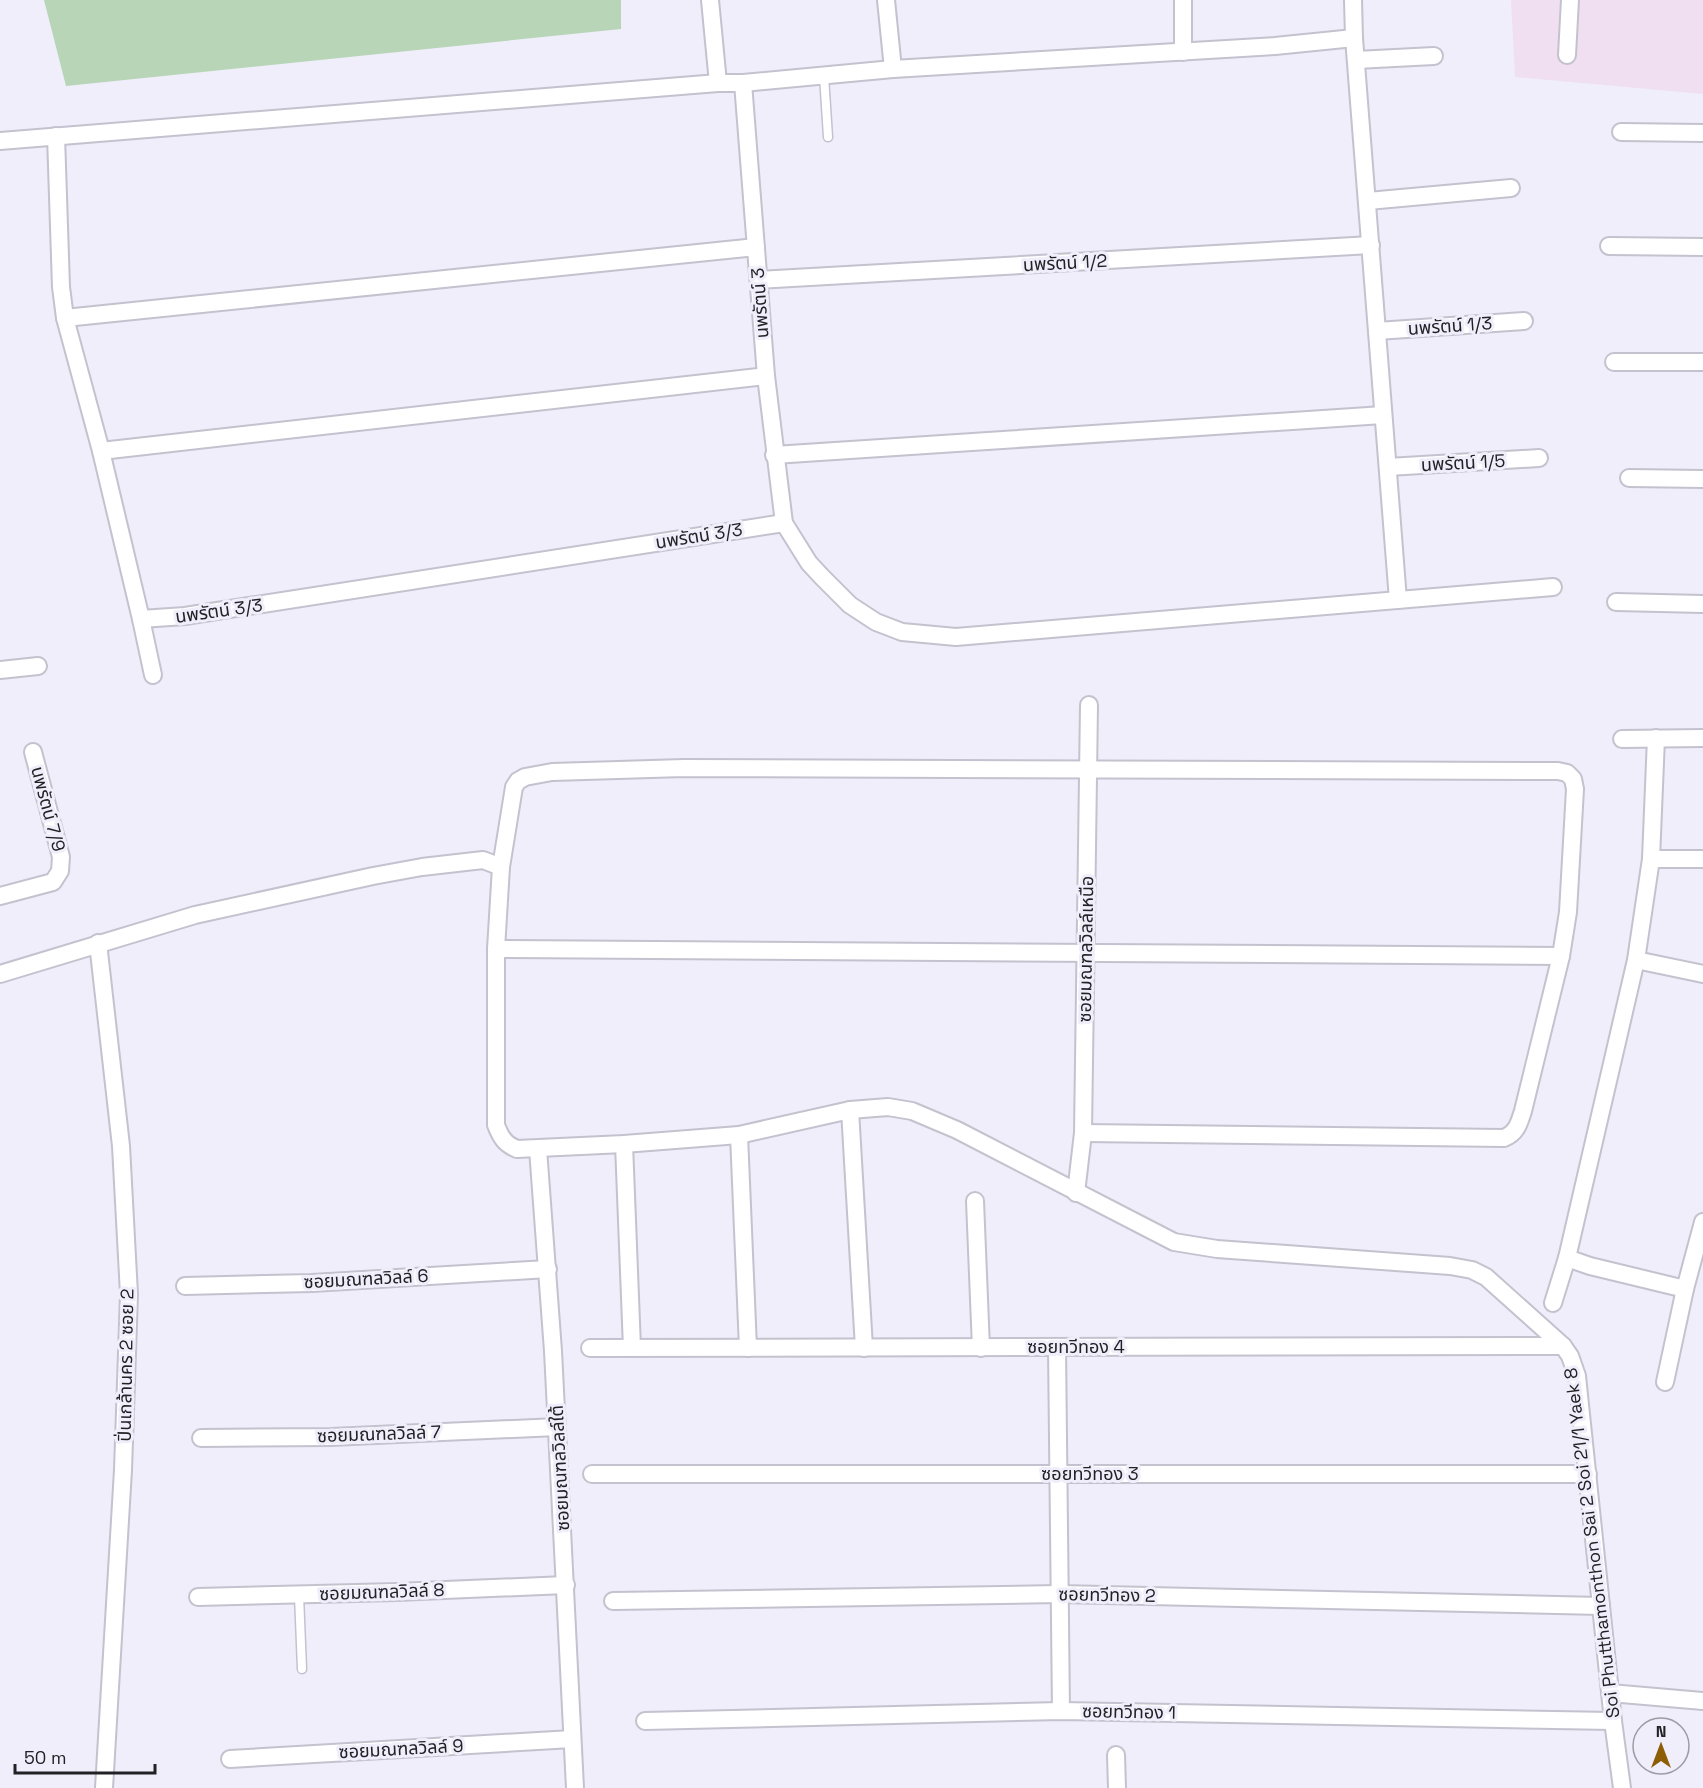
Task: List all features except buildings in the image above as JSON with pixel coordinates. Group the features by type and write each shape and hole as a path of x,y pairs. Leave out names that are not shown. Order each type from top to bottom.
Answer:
{"street":[{"path":"710,0 718,83"},
{"path":"886,0 893,69"},
{"path":"1182,0 1182,52"},
{"path":"1353,0 1354,38 1398,600"},
{"path":"1567,55 1570,0"},
{"path":"0,141 718,83 743,83 893,69 1182,52 1354,38"},
{"path":"1356,60 1434,56"},
{"name":"นพรัตน์ 3","path":"743,83 766,376 784,523"},
{"path":"1621,132 1703,133"},
{"path":"56,136 61,287 65,318 101,451 153,675"},
{"path":"1368,201 1511,188"},
{"name":"นพรัตน์ 1/2","path":"759,280 1371,245"},
{"path":"1609,246 1703,247"},
{"path":"65,318 756,247"},
{"name":"นพรัตน์ 1/3","path":"1377,331 1524,321"},
{"path":"1614,362 1703,362"},
{"path":"101,451 766,376"},
{"path":"774,455 1383,415"},
{"name":"นพรัตน์ 1/5","path":"1388,467 1539,458"},
{"path":"1629,478 1703,479"},
{"path":"784,523 809,563 850,605 876,622 902,632 956,637 1552,587"},
{"name":"นพรัตน์ 3/3","path":"141,620 185,616 784,523"},
{"path":"1616,602 1703,603"},
{"path":"0,670 38,666"},
{"name":"ซอยมณฑลวิลล์เหนือ","path":"1076,1193 1083,1133 1089,705"},
{"path":"1553,1303 1567,1258 1636,960 1651,859 1656,738"},
{"path":"1622,739 1703,738"},
{"name":"นพรัตน์ 7/9","path":"0,896 52,882 60,871 61,857 33,752"},
{"name":"Soi Phutthamonthon Sai 2 Soi 21/1 Yaek 8","path":"1088,770 684,768 536,774 518,781 514,787 501,867 496,949 496,1125 501,1138 508,1145 517,1149 538,1149 739,1135 850,1110 888,1107 912,1111 957,1130 1174,1242 1195,1246 1449,1266 1472,1270 1486,1277 1563,1346 1570,1356 1577,1376 1622,1788"},
{"path":"1083,1133 1504,1138 1512,1135 1523,1110 1561,956 1568,912 1575,822 1573,779 1567,773 1558,771 1088,770"},
{"path":"1651,859 1703,859"},
{"path":"0,974 195,915 412,868 483,860 501,867"},
{"name":"ปิ่นเกล้านคร 2 ซอย 2","path":"98,943 121,1146 129,1294 123,1470 104,1788"},
{"path":"496,949 1561,956"},
{"path":"1636,960 1703,974"},
{"path":"850,1110 864,1348"},
{"path":"739,1135 748,1348"},
{"path":"624,1144 632,1348"},
{"name":"ซอยมณฑลวิลล์ใต้","path":"538,1149 548,1269 575,1788"},
{"path":"975,1201 981,1348"},
{"path":"1665,1382 1685,1288 1703,1222"},
{"path":"1567,1258 1590,1266 1685,1288"},
{"name":"ซอยมณฑลวิลล์ 6","path":"185,1286 312,1283 548,1269"},
{"name":"ซอยทวีทอง 4","path":"590,1348 1563,1346"},
{"path":"1057,1347 1061,1711"},
{"name":"ซอยมณฑลวิลล์ 7","path":"201,1438 331,1437 557,1427"},
{"name":"ซอยทวีทอง 3","path":"592,1474 1588,1474"},
{"name":"ซอยมณฑลวิลล์ 8","path":"198,1597 566,1585"},
{"name":"ซอยทวีทอง 2","path":"613,1601 1059,1594 1601,1606"},
{"path":"1611,1693 1703,1701"},
{"name":"ซอยทวีทอง 1","path":"645,1721 1061,1711 1613,1721"},
{"name":"ซอยมณฑลวิลล์ 9","path":"230,1760 572,1739"},
{"path":"1116,1755 1117,1788"}],"lane":[{"path":"824,76 828,137"},
{"path":"299,1595 302,1669"}],"shaded area":[{"path":"1511,0 1703,0 1703,94 1515,77"}],"green space":[{"path":"44,0 621,0 621,29 66,86"}]}
